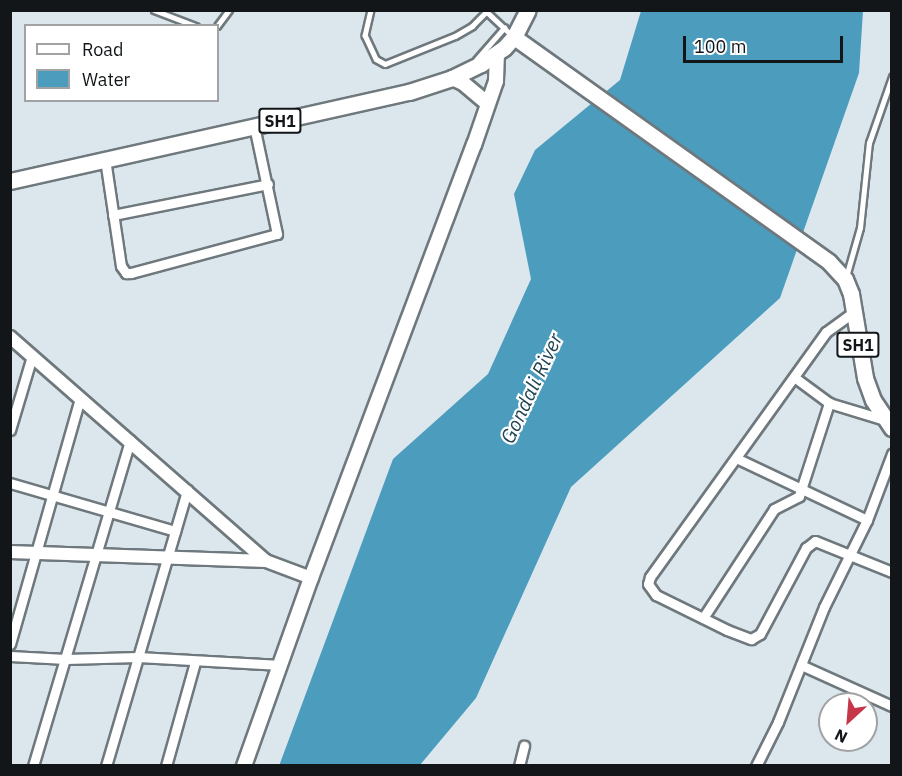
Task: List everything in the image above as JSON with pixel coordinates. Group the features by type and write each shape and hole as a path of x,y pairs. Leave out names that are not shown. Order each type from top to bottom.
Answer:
{"main road":[{"path":"509,32 528,10"},
{"name":"SH1","path":"10,181 409,92 452,78 497,54 509,32 829,262 845,279 855,311 860,358 873,400 888,424"},
{"path":"244,765 496,81 497,54"},
{"path":"452,78 463,83 487,103"}],"street":[{"path":"105,159 121,266 126,273 131,273 275,237 278,230 254,126"},
{"path":"113,215 267,184"},
{"path":"855,311 832,325 650,577 648,584 656,595 751,639 756,638 810,543 821,542 891,572"},
{"path":"10,337 266,561"},
{"path":"10,430 32,356"},
{"path":"794,377 830,403 888,424"},
{"path":"10,644 80,399"},
{"path":"704,618 774,509 796,499 802,490 830,403"},
{"path":"33,765 130,440"},
{"path":"756,765 778,723 824,607 867,519 891,454"},
{"path":"736,458 867,519"},
{"path":"10,483 175,531"},
{"path":"105,765 187,490"},
{"path":"10,552 266,561 311,578"},
{"path":"10,656 66,659 138,657 195,662 281,665"},
{"path":"166,765 195,662"},
{"path":"801,665 891,706"},
{"path":"519,765 524,746"}],"lane":[{"path":"154,10 191,24"},
{"path":"218,24 229,10"},
{"path":"371,10 365,35 376,59 385,64 455,36 472,26 487,11 509,32 471,69"},
{"path":"845,279 860,228 869,143 891,77"}],"water":[{"name":"Gondali River","path":"641,11 863,11 859,73 780,298 571,487 476,698 420,765 279,766 393,459 488,374 531,279 514,194 535,150 620,80"}]}
